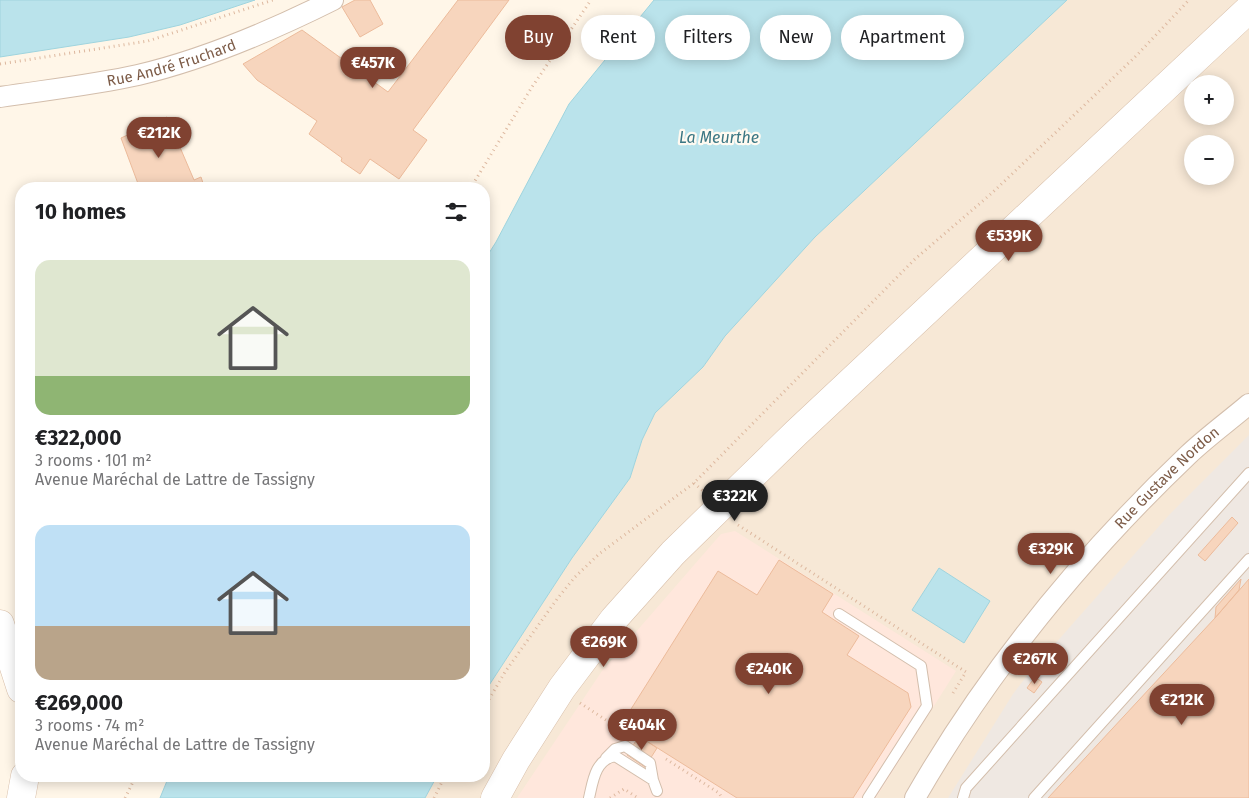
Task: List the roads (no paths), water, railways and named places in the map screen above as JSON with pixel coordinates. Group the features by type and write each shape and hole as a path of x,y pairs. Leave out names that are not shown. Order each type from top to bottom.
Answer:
{"main road":[{"path":"495,798 516,760 562,688 614,619 673,553 796,433 1249,9"},
{"path":"0,624 15,670"},
{"path":"20,798 24,782"}],"street":[{"name":"Rue André Fruchard","path":"0,98 117,79 164,67 252,38 333,0"},
{"name":"Rue Gustave Nordon","path":"914,798 943,750 1019,642 1069,580 1128,514 1189,454 1249,404"}],"lane":[{"path":"963,798 966,788 1249,473"},
{"path":"1034,798 1249,559"},
{"path":"839,614 921,666 927,706 868,798"},
{"path":"589,798 595,774 606,758 615,756 653,780 657,791"}],"water":[{"path":"0,0 255,0 180,25 129,37 0,57"},
{"name":"La Meurthe","path":"654,0 1067,0 815,237 725,336 703,367 655,413 642,440 630,478 572,558 490,684 490,252 569,104 605,60 655,60 655,15 642,15"},
{"path":"939,568 990,601 964,643 912,610"},
{"path":"167,782 434,782 425,798 160,798"}]}
